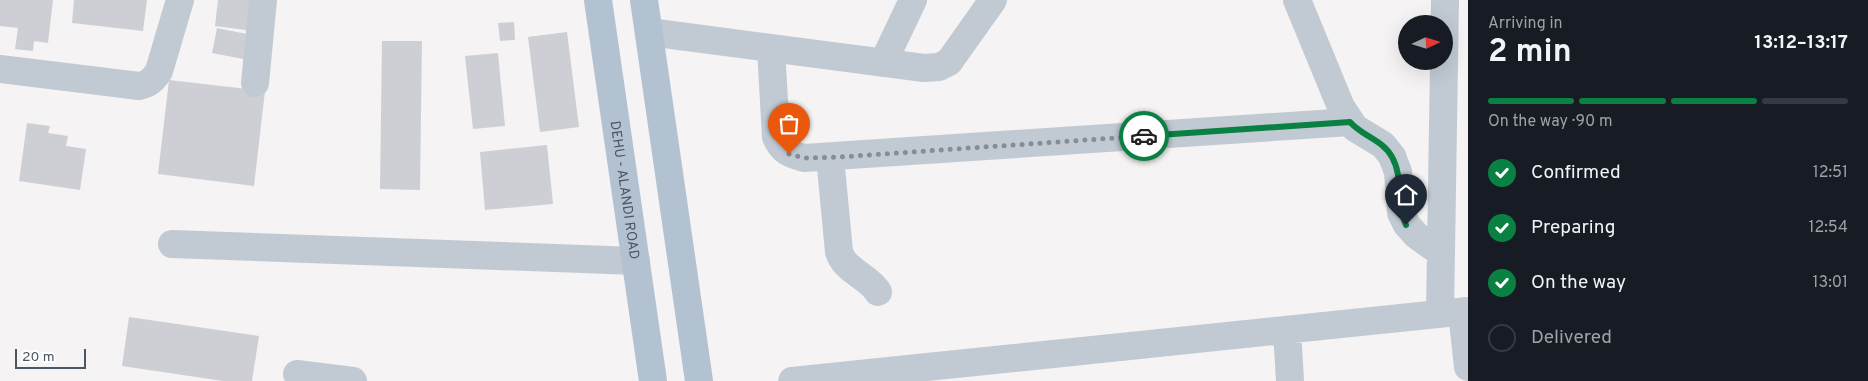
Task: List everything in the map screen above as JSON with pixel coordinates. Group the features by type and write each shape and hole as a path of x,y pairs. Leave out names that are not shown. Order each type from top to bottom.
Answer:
{"main road":[{"name":"DEHU - ALANDI ROAD","path":"598,0 654,381"},
{"path":"644,0 699,381"}],"lane":[{"path":"0,69 139,86 146,85 158,71 180,0"},
{"path":"255,83 263,0"},
{"path":"883,63 913,0"},
{"path":"649,32 924,68 939,67 949,62 993,0"},
{"path":"1297,0 1341,107 1350,122 1355,128 1383,145 1392,156 1398,172 1401,213 1406,225 1416,235 1441,253"},
{"path":"1445,0 1441,253 1457,312 1468,367"},
{"path":"771,48 776,137 780,147 789,154 804,158 1350,122"},
{"path":"830,157 841,260 868,280 878,292"},
{"path":"172,244 636,261"},
{"path":"792,381 1457,312"},
{"path":"1286,330 1290,381"},
{"path":"297,374 353,381"}],"building":[{"path":"0,0 53,0 48,43 34,41 33,51 15,49 18,28 0,26"},
{"path":"74,0 147,0 143,31 72,23"},
{"path":"218,0 257,0 253,31 215,26"},
{"path":"514,22 515,40 500,41 498,23"},
{"path":"217,28 252,35 248,60 212,53"},
{"path":"567,32 579,127 540,132 528,37"},
{"path":"382,41 422,41 420,190 380,189"},
{"path":"498,53 505,126 473,129 465,56"},
{"path":"169,80 265,91 254,186 158,174"},
{"path":"27,123 50,126 48,133 68,136 66,146 86,149 80,190 19,181"},
{"path":"547,145 553,204 485,210 480,152"},
{"path":"129,317 259,336 252,381 223,381 122,366"}],"way so far":[{"path":"789,154 804,158 839,157 1144,136"}],"route":[{"path":"1144,136 1350,122 1355,128 1383,145 1392,156 1398,172 1401,213 1406,225"}]}
